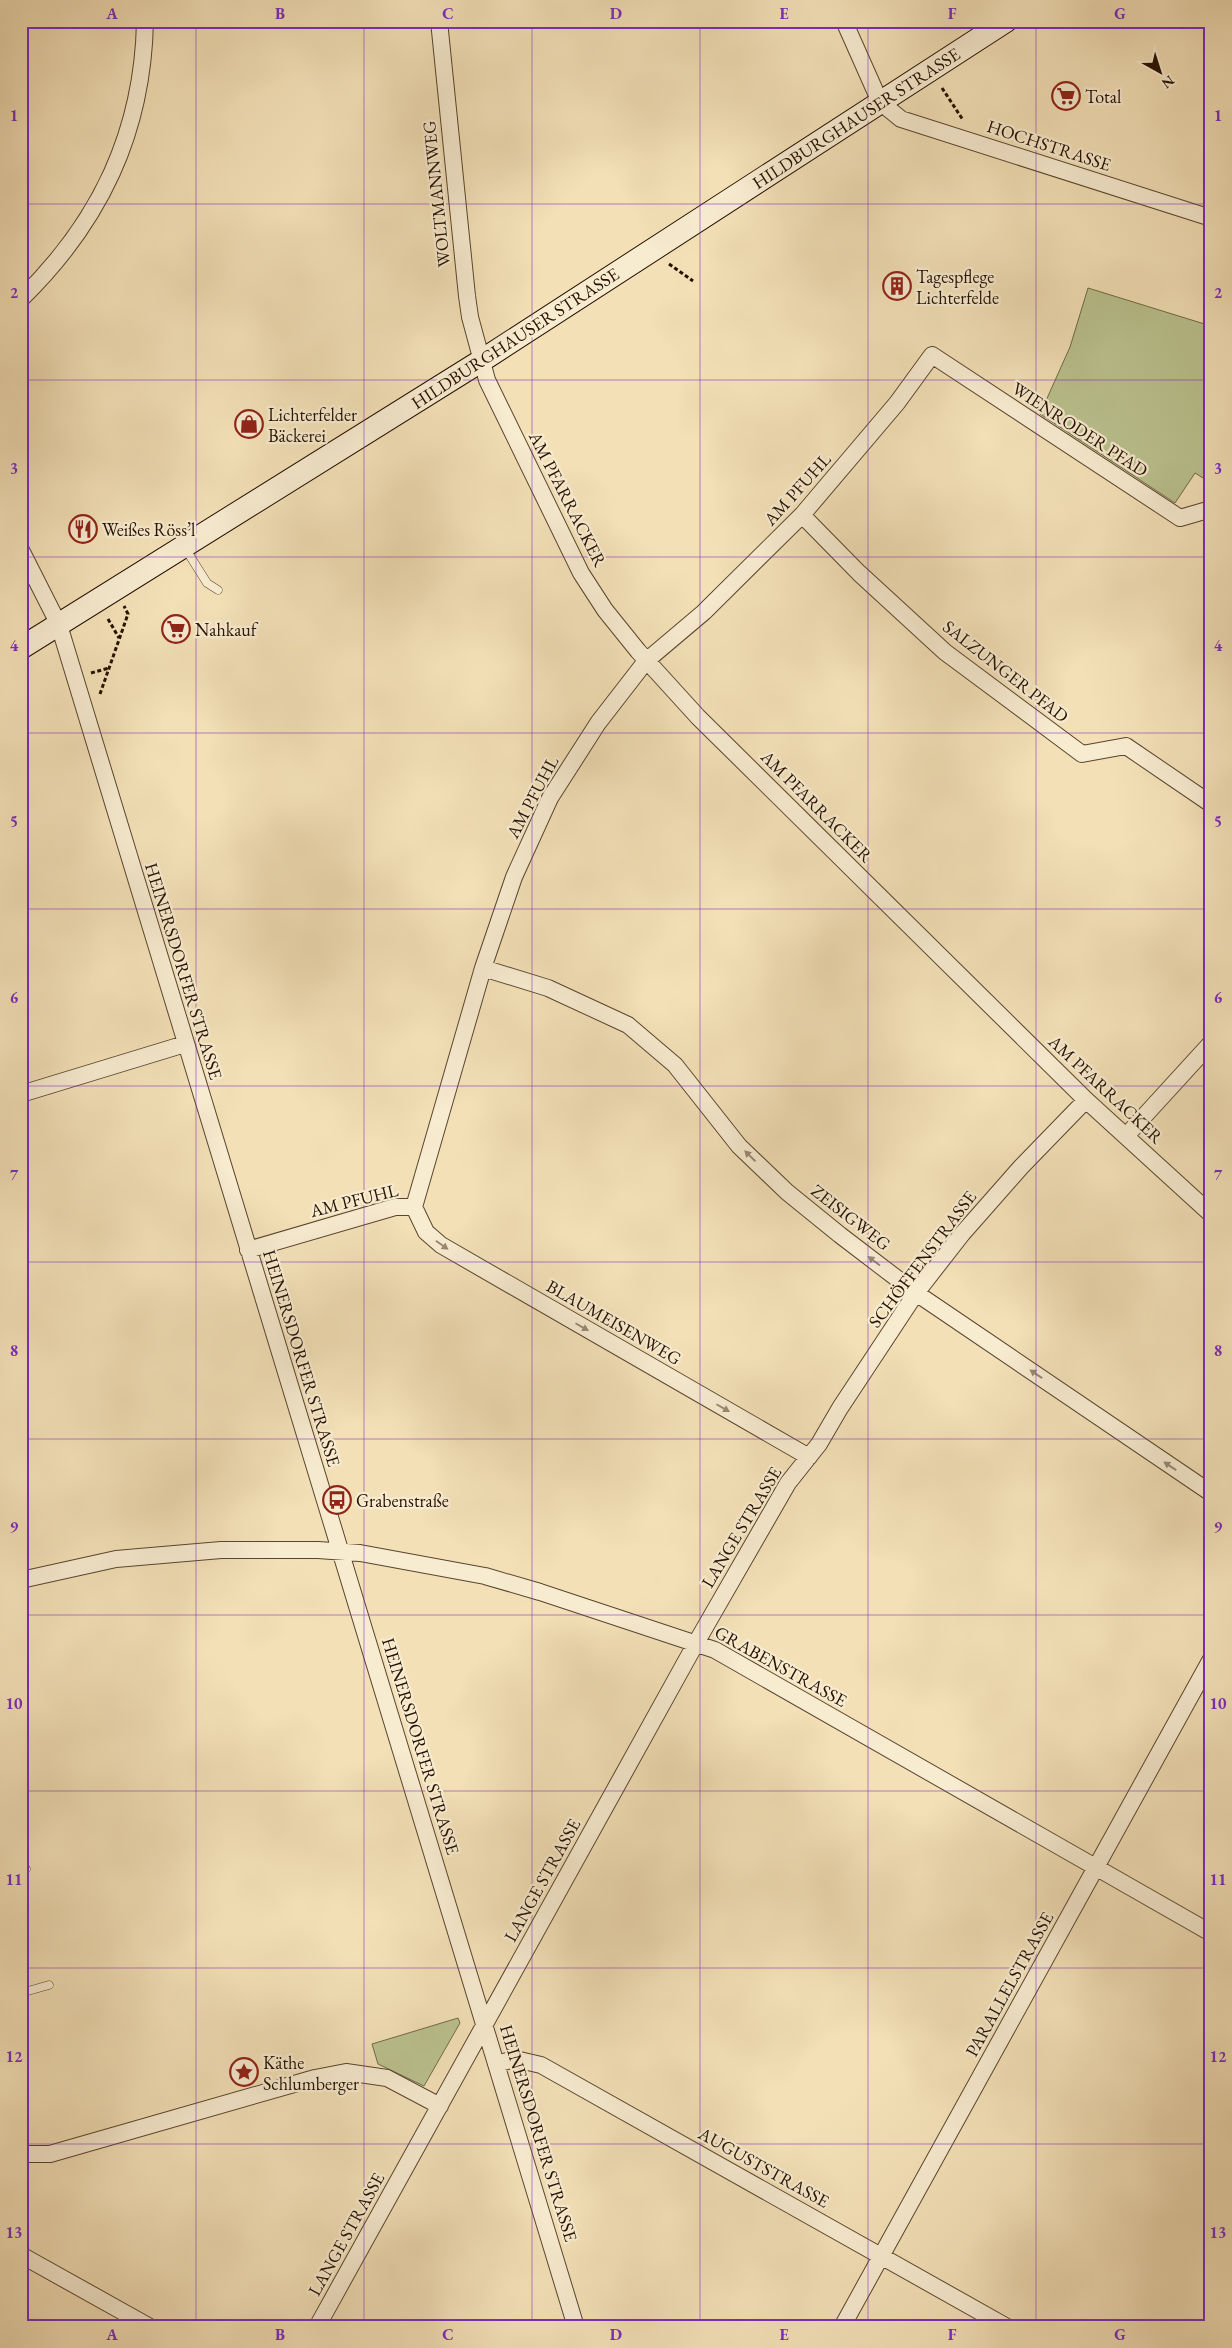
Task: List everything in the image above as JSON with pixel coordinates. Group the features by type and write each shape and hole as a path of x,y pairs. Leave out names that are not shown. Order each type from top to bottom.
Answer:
{"main road":[{"name":"HILDBURGHAUSER STRASSE","path":"21,648 481,362 1006,21"}],"street":[{"path":"21,299 58,262 91,213 112,174 124,146 138,99 143,72 146,21"},
{"name":"WOLTMANNWEG","path":"439,21 467,296 481,362"},
{"path":"844,21 880,102"},
{"name":"HOCHSTRASSE","path":"880,102 901,119 1211,218"},
{"name":"WIENRODER PFAD","path":"932,355 1180,518 1211,510"},
{"name":"AM PFUHL","path":"248,1250 395,1207 414,1207 483,968 514,877 550,798 598,723 646,661 704,612 802,515 891,410 932,355"},
{"name":"AM PFARRACKER","path":"481,362 486,380 581,573 605,610 646,661 698,718 1086,1100 1211,1214"},
{"name":"SALZUNGER PFAD","path":"802,515 859,573 945,652 1082,754 1126,746 1211,804"},
{"name":"HEINERSDORFER STRASSE","path":"21,550 59,626 576,2327"},
{"name":"ZEISIGWEG","path":"483,968 548,988 628,1025 675,1065 739,1146 786,1192 916,1293 1211,1493"},
{"path":"1126,1136 1211,1042"},
{"path":"21,1094 185,1044"},
{"name":"SCHÖFFENSTRASSE","path":"809,1456 819,1444 916,1293 962,1234 1020,1167 1086,1100"},
{"name":"BLAUMEISENWEG","path":"414,1207 426,1232 441,1245 809,1456"},
{"name":"LANGE STRASSE","path":"317,2327 696,1643 788,1483 809,1456"},
{"name":"GRABENSTRASSE","path":"21,1580 116,1559 221,1550 340,1550 485,1576 715,1650 1211,1933"},
{"name":"PARALLELSTRASSE","path":"842,2327 1211,1659"},
{"name":"AUGUSTSTRASSE","path":"496,2064 516,2058 541,2065 1007,2327"},
{"path":"21,2154 50,2154 314,2078 346,2072 387,2078 440,2106"},
{"path":"21,2255 150,2327"}],"lane":[{"path":"184,547 207,583 218,590"},
{"path":"21,1993 48,1984"}],"path":[{"path":"941,86 964,122"},
{"path":"668,264 693,281"},
{"path":"96,696 100,694 128,614 124,606"},
{"path":"106,616 119,638"},
{"path":"89,673 109,668"}],"green space":[{"path":"1088,288 1211,326 1211,483 1195,473 1175,503 1040,414 1070,347"},
{"path":"458,2018 460,2023 424,2086 378,2064 372,2044"}],"place":[{"name":"Total","path":"1066,96"},
{"name":"Tagespflege Lichterfelde","path":"897,286"},
{"name":"Lichterfelder Bäckerei","path":"249,424"},
{"name":"Weißes Röss’l","path":"83,529"},
{"name":"Nahkauf","path":"176,629"},
{"name":"Grabenstraße","path":"337,1500"},
{"name":"Käthe Schlumberger","path":"244,2072"}]}
